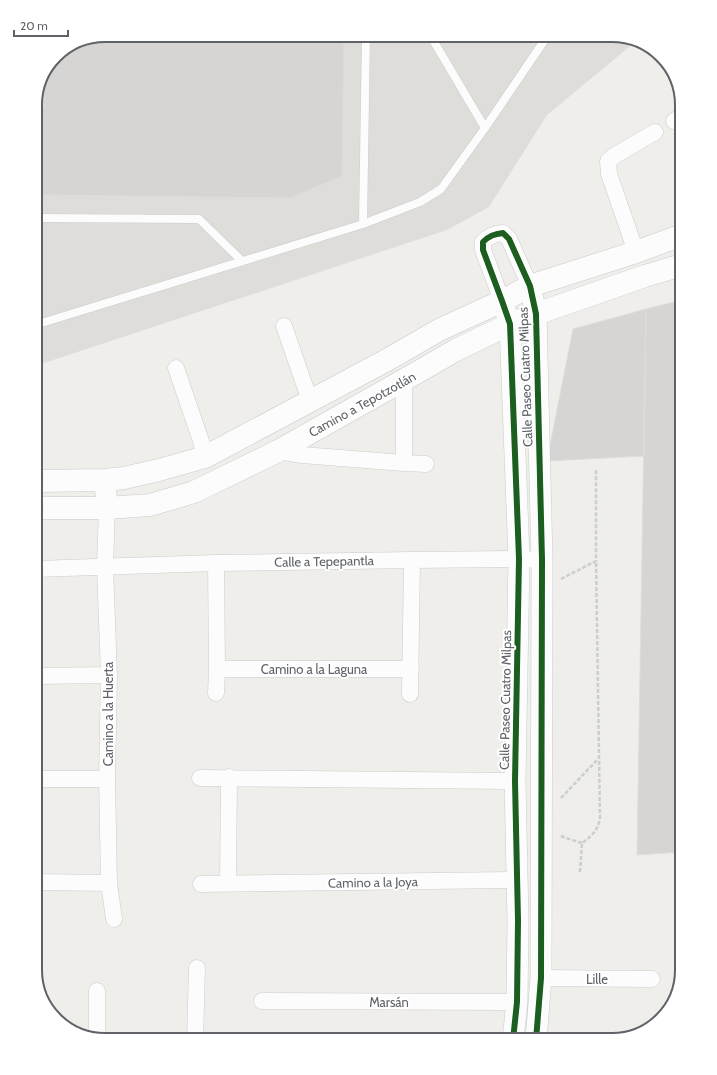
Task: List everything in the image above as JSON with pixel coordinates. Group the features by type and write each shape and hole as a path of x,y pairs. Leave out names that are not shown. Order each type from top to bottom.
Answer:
{"main road":[{"name":"Camino a Tepotzotlán","path":"42,481 105,480 124,478 205,457 387,360 439,330 502,301 530,286 636,252 675,238"},
{"name":"Camino a Tepotzotlán","path":"42,508 107,508 150,505 194,492 278,451 456,350 510,324 645,276 675,267"}],"street":[{"path":"636,252 609,174 608,161 655,132"},
{"name":"Calle Paseo Cuatro Milpas","path":"514,1033 517,1002 518,921 515,781 518,559 510,324 483,250 483,242 488,237 503,233 509,239 530,286 536,314 542,560 542,921 541,978 537,1033"},
{"path":"284,326 310,401"},
{"path":"176,368 205,457"},
{"path":"404,380 404,464"},
{"path":"278,451 302,455 404,464 426,464"},
{"path":"105,480 107,508"},
{"name":"Camino a la Huerta","path":"107,508 105,567 109,675 107,779 109,883 114,919"},
{"name":"Calle a Tepepantla","path":"42,570 216,563 518,559 542,560"},
{"path":"410,694 412,560"},
{"path":"216,563 216,693"},
{"name":"Camino a la Laguna","path":"217,669 411,669"},
{"path":"42,676 109,675"},
{"path":"228,884 229,777"},
{"path":"200,778 229,777 515,781"},
{"path":"42,779 107,779"},
{"name":"Camino a la Joya","path":"201,884 517,880"},
{"path":"42,882 109,883"},
{"path":"518,921 542,921"},
{"path":"195,1033 197,968"},
{"name":"Lille","path":"541,978 652,979"},
{"path":"97,991 97,1032"},
{"name":"Marsán","path":"262,1001 517,1002"}],"lane":[{"path":"363,224 366,42"},
{"path":"434,42 485,128"},
{"path":"42,322 363,224 420,202 441,189 485,128 543,42"},
{"path":"42,218 199,219 242,261"}],"path":[{"path":"582,843 596,832 600,819 598,759 596,468"},
{"path":"542,588 596,561"},
{"path":"559,800 598,759"},
{"path":"559,831 561,836 582,843"},
{"path":"580,872 582,843"}],"shaded area":[{"path":"105,42 616,42 632,45 547,115 489,207 447,230 42,364 42,101 44,89 53,70 70,53 93,43"}],"building":[{"path":"344,42 342,176 290,198 42,195 42,107 44,107 44,89 53,70 70,53 93,43"},
{"path":"675,302 675,852 637,855 646,309"},
{"path":"646,309 644,456 547,461 573,329"}],"cycle path":[{"path":"514,1033 517,1002 518,921 515,781 519,559 510,324 483,250 483,242 485,240 497,234 503,233 509,239 530,286 536,314 542,560 541,978 537,1033"}]}
